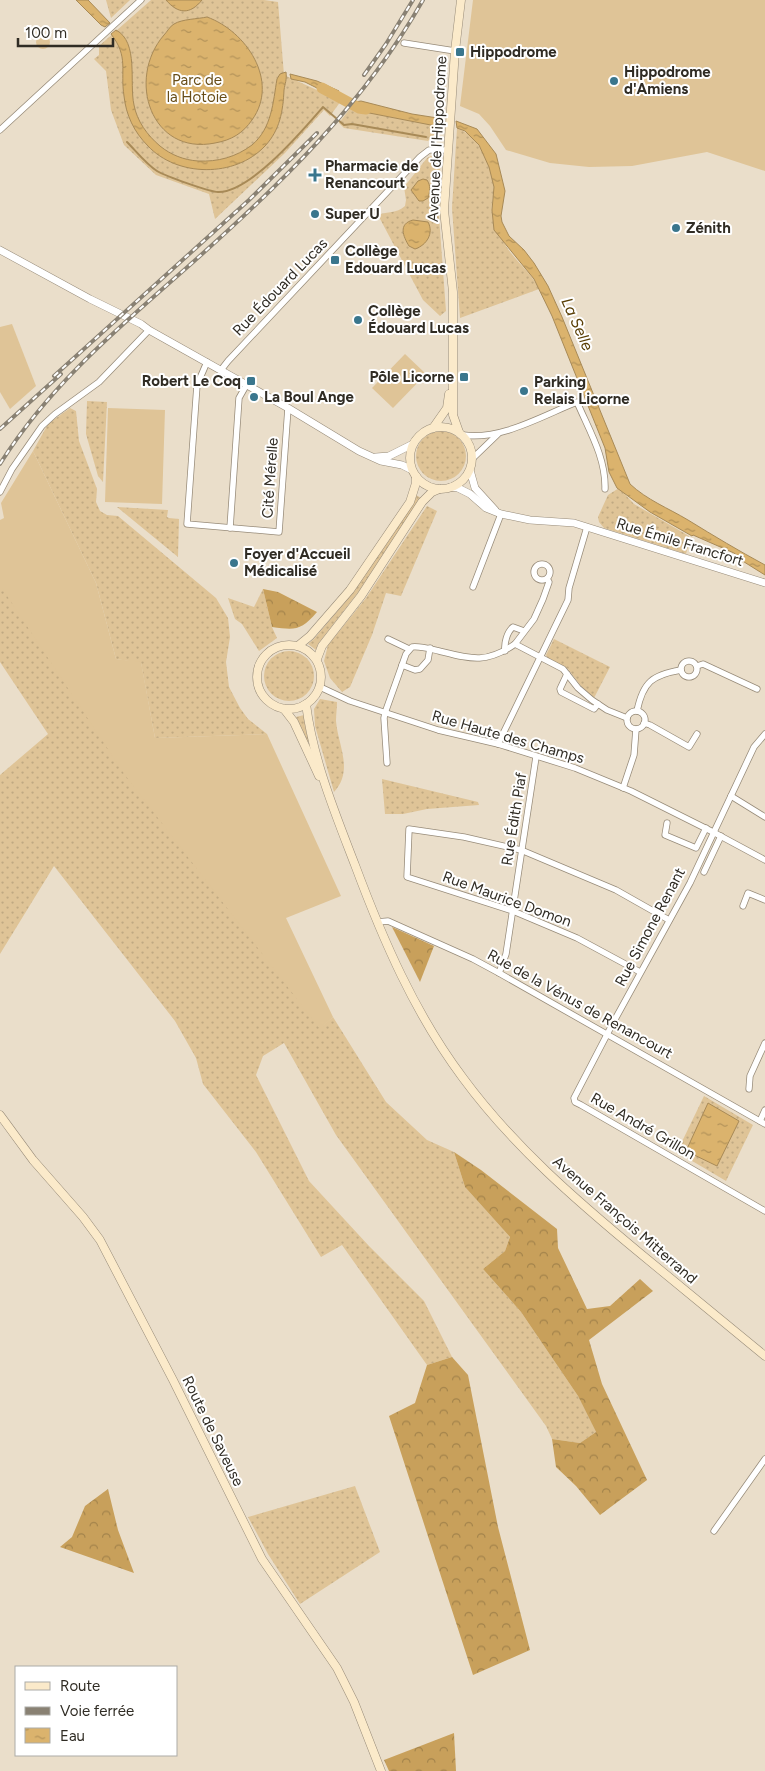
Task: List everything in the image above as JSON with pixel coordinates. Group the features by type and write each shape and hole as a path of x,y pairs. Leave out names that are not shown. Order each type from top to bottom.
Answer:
{"main road":[{"name":"Avenue de l'Hippodrome","path":"461,0 455,51 444,210 453,292 453,415 461,433"},
{"name":"Avenue de l'Hippodrome","path":"432,428 447,408 452,369"},
{"path":"299,645 310,636 350,590 410,502 416,483 410,461 413,444 421,434 432,428 446,427 461,433 470,446 473,458 470,470 462,481 451,487 432,492 422,502 361,596 322,646 317,659"},
{"path":"414,473 422,483 439,489"},
{"path":"288,644 299,645 306,648 317,659 321,668 322,678 320,687 315,697 306,704 292,709 284,709 265,699 257,680 258,669 262,659 273,649 288,644"},
{"name":"Avenue François Mitterrand","path":"306,704 310,730 330,800"},
{"name":"Avenue François Mitterrand","path":"284,709 294,722 330,800 377,922 402,977 430,1027 462,1077 494,1117 574,1199 765,1356"},
{"name":"Route de Saveuse","path":"0,1115 33,1160 100,1240 173,1380 262,1559 336,1668 354,1702 381,1771"}],"street":[{"path":"0,130 141,0"},
{"path":"404,43 455,51"},
{"name":"Rue Édouard Lucas","path":"221,370 228,360 420,157 429,150 448,150"},
{"path":"0,250 90,299 105,310 149,330 247,384 339,440 381,461 402,465 414,473"},
{"path":"0,492 15,464 42,426 55,414 99,382 149,330"},
{"path":"207,362 197,386 187,524 230,528 239,398 247,384"},
{"path":"461,433 470,436 500,432 577,402 603,464 606,489"},
{"name":"Cité Mérelle","path":"230,528 280,532 288,408"},
{"path":"473,458 500,432"},
{"path":"372,457 388,456 413,444"},
{"path":"470,470 475,488 499,513 473,587"},
{"name":"Rue Émile Francfort","path":"451,487 470,494 486,508 499,513 530,520 574,523 765,583"},
{"path":"498,744 568,600 569,588 587,527"},
{"path":"388,639 409,649 418,646 473,658 486,658 505,651 514,644 534,619 549,582 547,579"},
{"path":"505,651 504,645 510,629 513,627 524,631"},
{"path":"514,644 563,669 578,688 598,704 627,718"},
{"path":"402,665 415,670 420,669 428,660 430,648"},
{"path":"387,763 384,712 409,649"},
{"path":"681,670 682,665 686,662 691,661 697,666"},
{"path":"697,666 703,664 757,689"},
{"path":"681,670 686,677 692,677 696,674 697,666"},
{"path":"638,711 644,688 650,681 659,675 681,670"},
{"path":"568,674 560,689 561,692 594,709 598,704"},
{"name":"Rue Haute des Champs","path":"320,687 350,701 438,730 498,744 575,768 623,788 706,828 765,860"},
{"path":"627,718 629,714 638,711"},
{"path":"636,729 644,723 645,718 638,711"},
{"path":"627,718 629,725 636,729"},
{"path":"644,723 689,747 697,734"},
{"path":"623,788 634,754 636,729"},
{"name":"Rue Simone Renant","path":"608,1033 690,883 754,747 765,734"},
{"name":"Rue Édith Piaf","path":"499,972 506,954 536,757"},
{"path":"731,796 765,817"},
{"path":"667,823 665,835 696,848 706,828"},
{"name":"Rue Maurice Domon","path":"521,850 464,837 409,829 407,877 512,911 577,938 640,972"},
{"path":"704,872 721,836"},
{"path":"521,850 616,890 669,920"},
{"path":"743,906 748,893 765,900"},
{"name":"Rue de la Vénus de Renancourt","path":"377,922 385,920 473,958 762,1122"},
{"name":"Rue André Grillon","path":"608,1033 576,1092 575,1102 765,1211"},
{"path":"749,1089 750,1076 765,1043"},
{"path":"762,1122 765,1110"},
{"path":"714,1531 765,1459"}],"green space":[{"path":"106,0 130,0 111,18"},
{"name":"Parc de la Hotoie","path":"151,0 264,0 278,2 284,75 341,101 330,116 324,110 285,153 215,219 209,194 156,175 124,145 111,110 106,71 94,59 99,55 99,46"},
{"name":"Hippodrome d'Amiens","path":"473,0 765,0 765,171 707,152 632,166 589,167 550,163 506,150 490,126 479,114 460,106"},
{"path":"40,35 46,35 50,42 46,49 40,49 36,45 36,39"},
{"path":"351,107 354,110 441,127 428,141 344,128 339,123"},
{"path":"457,128 472,138 483,152 493,178 492,210 498,228 506,246 532,277 539,289 460,318 452,208"},
{"path":"441,154 438,203 446,311 440,316 423,300 378,215 402,209 405,206 406,200 404,187 427,158"},
{"path":"12,324 36,386 10,409 0,392 0,327"},
{"path":"405,354 426,374 393,408 372,388"},
{"path":"87,401 107,402 103,482 98,476 86,434"},
{"path":"70,408 76,411 79,441 97,489 96,502 100,511 107,515 118,516 216,598 228,618 230,637 226,662 229,687 248,719 267,734 155,738 141,663 116,659 96,583 33,451 48,424"},
{"path":"108,408 165,410 162,504 105,502"},
{"path":"446,431 459,438 465,446 465,466 459,474 451,480 436,481 423,474 417,466 416,451 423,438 431,432"},
{"path":"33,451 96,583 116,659 141,662 155,738 267,734 341,896 286,918 333,1017 320,1029 125,775 0,585 0,520 4,518 1,503"},
{"path":"619,488 634,504 689,536 686,554 604,528 599,522 598,517 608,495"},
{"path":"416,495 421,498 360,590 318,644 316,650 308,644 354,591"},
{"path":"427,506 437,511 401,596 386,593 372,635 350,687 342,692 330,678 324,661 328,645 366,598"},
{"path":"117,507 168,510 167,517 179,519 178,557"},
{"path":"0,582 320,1028 333,1017 386,1102 427,1140 454,1152 465,1187 510,1237 505,1251 483,1269 521,1312 578,1396 596,1432 580,1443 552,1439 546,1426 336,1135 284,1043 263,1056 256,1075 309,1181 369,1246 424,1301 452,1357 427,1365 342,1245 321,1257 256,1152 203,1084 196,1058 175,1021 54,866 0,954 0,775 48,734 0,662"},
{"path":"263,589 272,627 277,638 259,651 242,624 235,619 228,598 254,607"},
{"path":"263,589 278,592 317,612 306,623 297,628 272,627"},
{"path":"554,639 610,667 594,698 581,686 568,669 548,659 546,655"},
{"path":"289,651 298,653 309,662 314,676 312,685 303,696 289,701 280,699 269,690 264,676 266,667 275,656"},
{"path":"320,699 337,702 336,721 344,766 340,784 334,792 315,726 314,709"},
{"path":"304,715 309,742 307,742 296,717"},
{"path":"382,779 478,802 479,805 427,809 403,814 385,814"},
{"path":"392,927 434,946 420,982"},
{"path":"704,1096 753,1125 726,1181 677,1152"},
{"path":"454,1152 481,1170 557,1229 558,1248 587,1309 610,1306 640,1279 653,1291 589,1340 602,1384 647,1480 600,1515 576,1486 556,1467 552,1439 580,1443 596,1432 578,1396 521,1312 483,1269 505,1251 510,1237 465,1187"},
{"path":"452,1357 468,1375 498,1527 530,1650 473,1675 389,1416 415,1403 427,1365"},
{"path":"355,1486 380,1552 300,1604 268,1554 248,1517"},
{"path":"108,1489 118,1530 134,1573 60,1547 72,1537 85,1506"},
{"path":"454,1733 456,1771 389,1771 384,1760"}],"water":[{"path":"76,0 88,0 110,23 105,27 101,25"},
{"path":"166,0 202,0 193,8 184,11 170,5"},
{"path":"207,17 221,24 246,45 255,59 262,89 260,105 245,129 232,138 221,142 193,144 175,138 161,126 151,110 147,92 147,72 153,53 171,26 181,21"},
{"path":"116,30 128,44 132,64 134,105 140,122 155,142 164,149 183,158 205,161 220,160 240,153 252,145 264,131 273,106 277,79 280,74 286,72 282,113 270,140 253,156 238,164 222,168 206,170 190,168 174,164 160,156 143,141 129,116 124,96 122,57 117,42 111,34"},
{"path":"290,74 317,81 339,91 335,97 305,82 291,79"},
{"path":"361,101 412,114 444,119 441,127 354,110 351,107 355,102"},
{"path":"456,121 477,129 496,154 505,191 501,216 502,222 509,236 524,250 548,286 630,484 651,499 765,565 765,575 741,560 734,553 692,536 650,512 617,488 609,472 605,448 552,316 534,279 494,230 492,210 494,187 489,167 479,145 465,131 457,128"},
{"path":"427,180 430,186 429,193 428,198 419,201 411,190 418,181"},
{"path":"413,220 428,222 430,226 430,234 426,242 415,249 409,246 403,231 405,224"},
{"path":"708,1103 739,1121 717,1166 686,1151"}],"waterway":[{"name":"La Selle","path":"322,88 359,108 366,109"},
{"path":"127,142 157,171 218,192 231,190 260,172 323,107 344,125 352,124 426,137"}],"railway":[{"path":"364,75 413,0"},
{"path":"0,464 41,408 88,357 225,233 319,141 375,74 423,0"},
{"path":"54,376 249,200 317,133"},
{"path":"0,429 61,374"}],"place":[{"name":"Hippodrome","path":"460,52"},
{"name":"Hippodrome d'Amiens","path":"614,81"},
{"name":"Pharmacie de Renancourt","path":"315,175"},
{"name":"Super U","path":"315,214"},
{"name":"Zénith","path":"676,228"},
{"name":"Collège Edouard Lucas","path":"335,260"},
{"name":"Collège Édouard Lucas","path":"358,320"},
{"name":"Pôle Licorne","path":"464,377"},
{"name":"Robert Le Coq","path":"251,381"},
{"name":"Parking Relais Licorne","path":"524,391"},
{"name":"La Boul Ange","path":"254,397"},
{"name":"Foyer d'Accueil Médicalisé","path":"234,563"}]}
